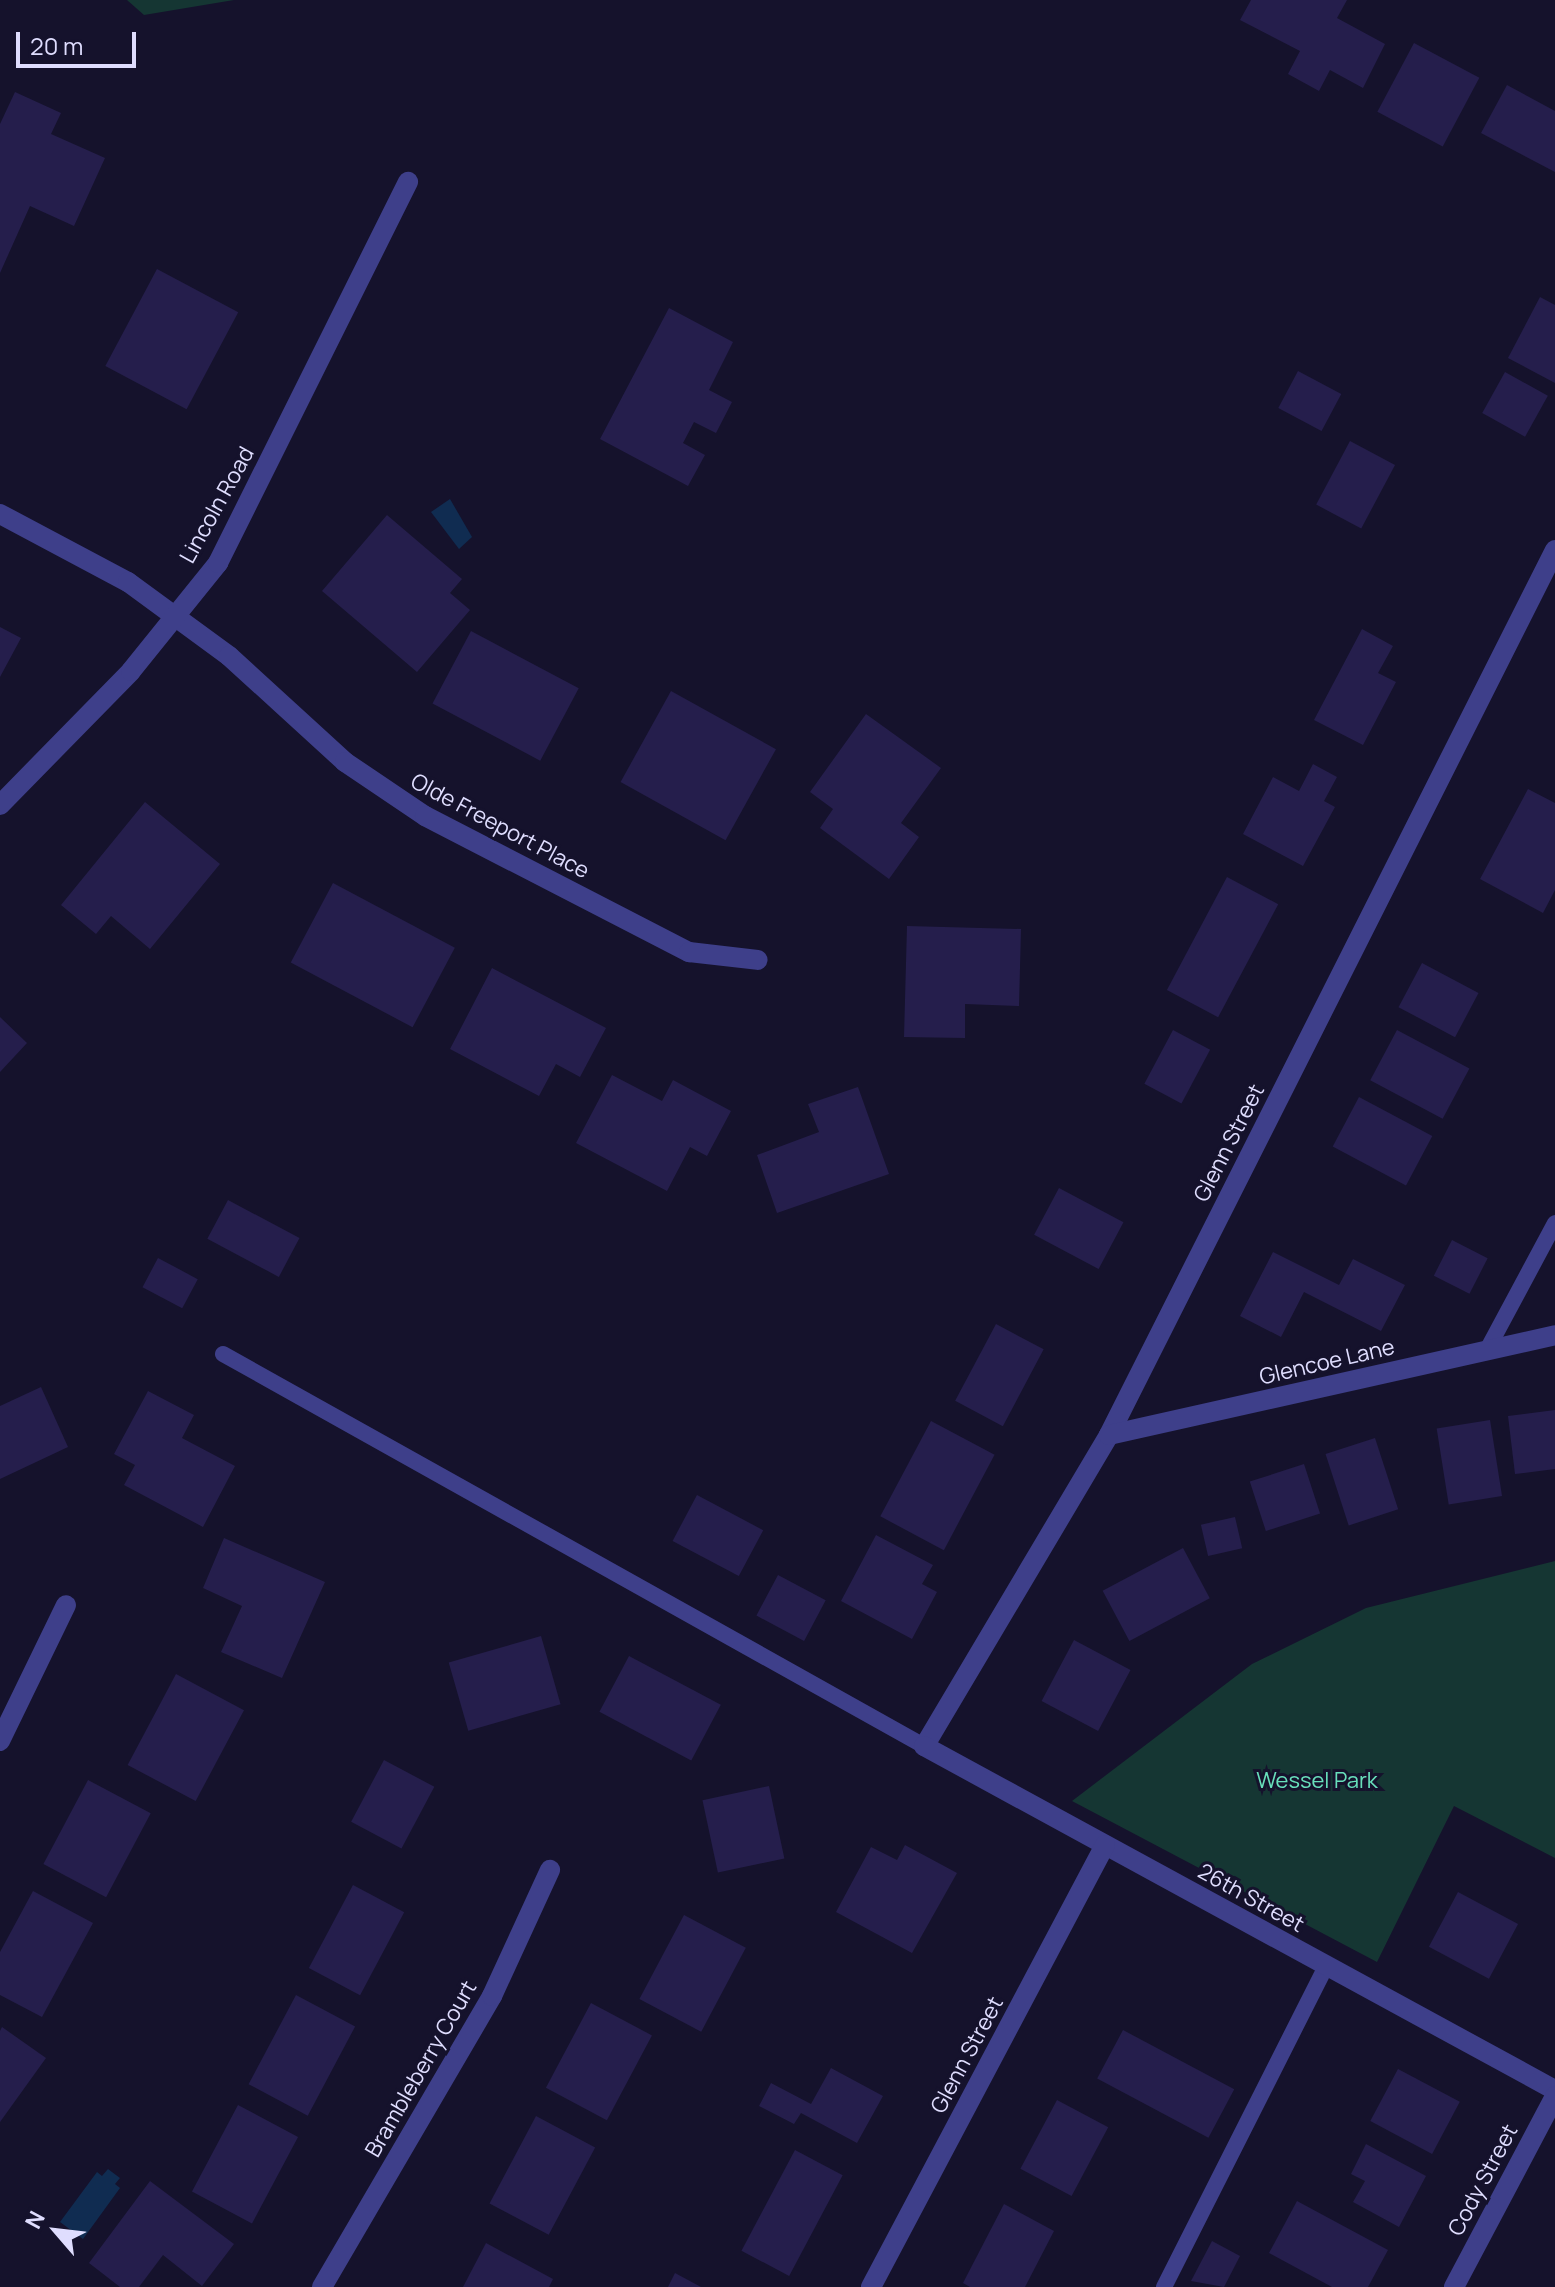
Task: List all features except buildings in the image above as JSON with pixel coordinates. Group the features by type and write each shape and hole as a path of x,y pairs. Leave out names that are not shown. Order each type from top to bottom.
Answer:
{"street":[{"name":"Lincoln Road","path":"0,805 131,671 218,563 408,182"},
{"name":"Olde Freeport Place","path":"0,514 128,582 229,656 345,762 425,816 689,952 758,960"},
{"name":"Glenn Street","path":"924,1746 1109,1435 1555,550"},
{"name":"Glencoe Lane","path":"1109,1435 1555,1335"},
{"path":"0,1741 66,1605"},
{"name":"26th Street","path":"924,1746 1555,2090"},
{"name":"Glenn Street","path":"871,2287 1105,1845"},
{"name":"Brambleberry Court","path":"322,2287 492,1996 550,1870"},
{"name":"Cody Street","path":"1454,2287 1555,2096"}],"lane":[{"path":"1487,1350 1555,1223"},
{"path":"223,1354 924,1746"},
{"path":"1164,2287 1326,1966"}],"green space":[{"path":"127,0 234,0 144,15"},
{"name":"Wessel Park","path":"1555,1561 1555,1858 1454,1806 1377,1962 1072,1801 1252,1664 1366,1608"}],"water":[{"path":"450,499 472,537 459,549 431,512"},
{"path":"108,2169 120,2178 115,2184 120,2188 83,2239 60,2222 97,2172 102,2176"}]}
